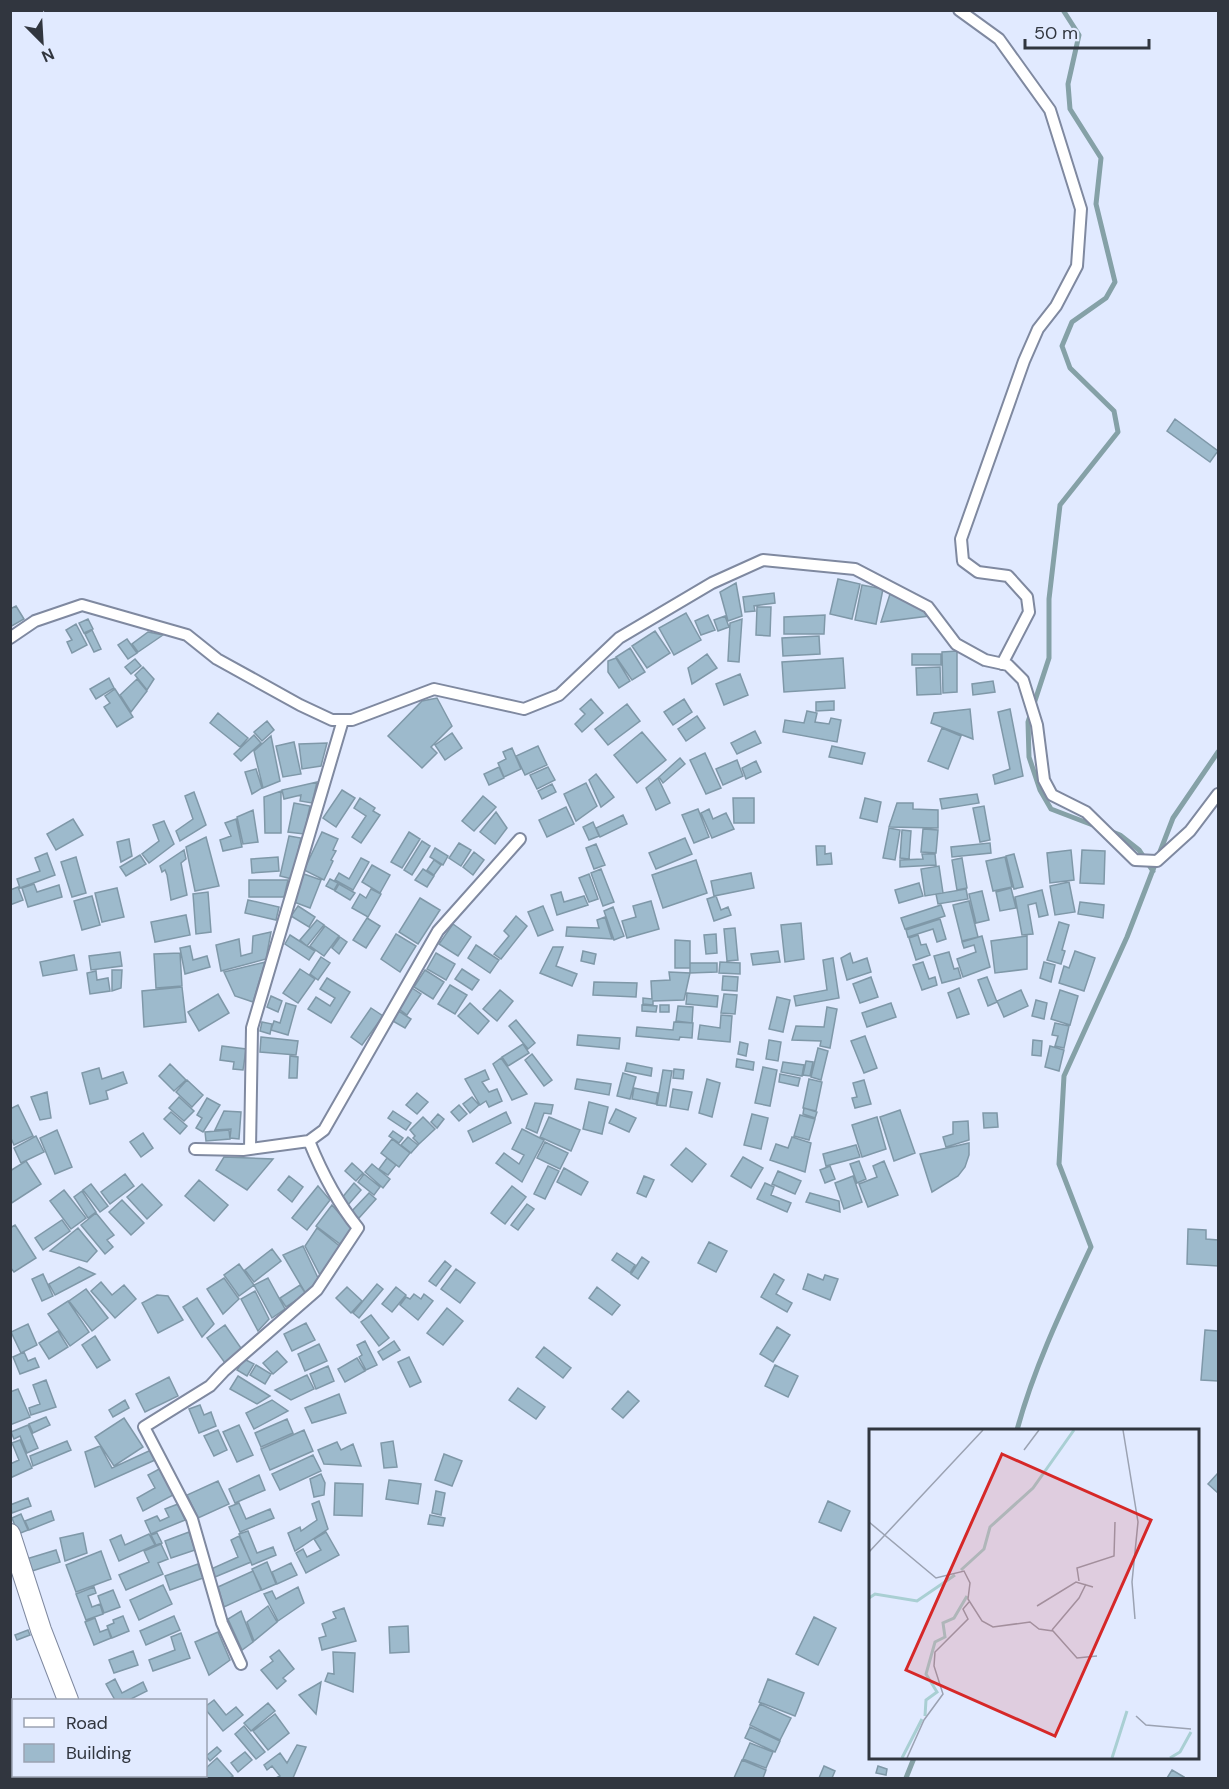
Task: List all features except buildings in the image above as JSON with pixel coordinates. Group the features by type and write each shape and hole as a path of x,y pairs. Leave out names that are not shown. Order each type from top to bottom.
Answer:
{"street":[{"path":"10,1534 41,1630 67,1699"}],"lane":[{"path":"959,10 999,39 1050,111 1081,209 1077,266 1056,306 1038,329 1024,361 960,539 963,561 978,572 1008,576 1027,597 1029,612 1002,664"},
{"path":"10,638 35,621 82,605 187,635 217,659 332,720 352,720 434,689 524,710 560,695 619,638 712,583 763,560 855,569 928,607 956,645 985,660 1008,665 1023,680 1037,725 1044,780 1052,795 1086,812 1135,860 1157,861 1190,831 1218,794"},
{"path":"250,1149 252,1028 343,720"},
{"path":"195,1149 250,1149 309,1141 324,1130 438,931 520,839"},
{"path":"241,1664 222,1623 192,1519 144,1427 210,1386 224,1371 317,1290 358,1228 324,1179 309,1141"}],"waterway":[{"path":"1063,10 1079,35 1068,84 1070,109 1101,158 1096,204 1115,282 1106,298 1072,322 1062,346 1070,368 1114,411 1118,432 1060,505 1049,599 1049,658 1028,722 1029,757 1040,790 1051,809 1098,827"},
{"path":"1017,1429 1041,1360 1091,1247 1059,1164 1064,1076 1127,937 1173,818 1218,752"},
{"path":"1110,831 1120,835 1139,850 1153,871"},
{"path":"906,1778 914,1759"}]}
